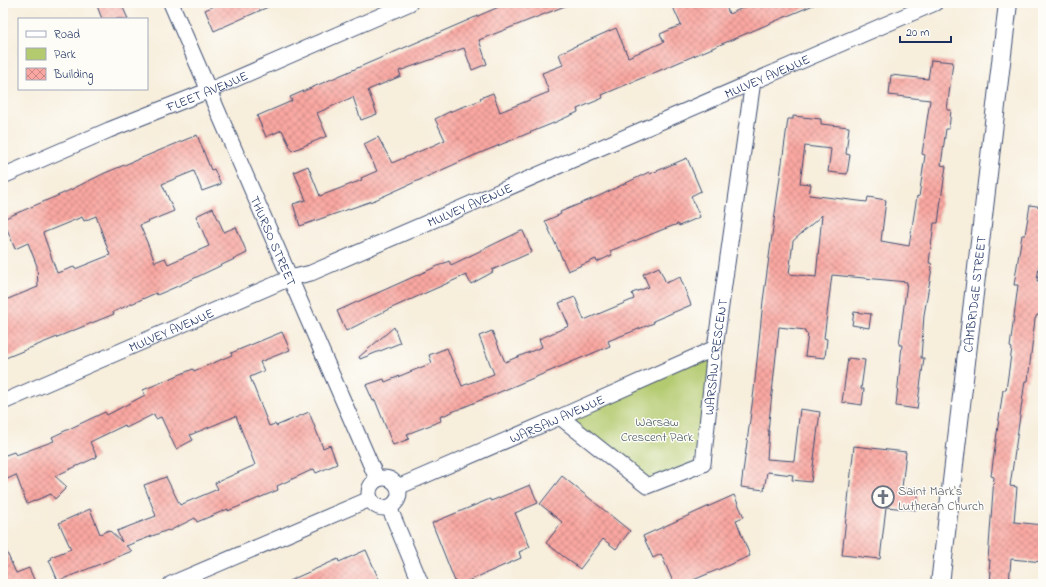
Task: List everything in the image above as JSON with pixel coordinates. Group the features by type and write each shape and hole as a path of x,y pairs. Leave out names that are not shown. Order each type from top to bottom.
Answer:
{"street":[{"name":"THURSO STREET","path":"171,3 378,479"},
{"name":"FLEET AVENUE","path":"3,176 109,130 210,90 410,3"},
{"name":"MULVEY AVENUE","path":"3,402 290,278 311,273 935,3"},
{"name":"CAMBRIDGE STREET","path":"940,584 1008,3"},
{"name":"WARSAW CRESCENT","path":"560,418 647,486 703,464 715,348 753,81"},
{"name":"WARSAW AVENUE","path":"398,487 560,418 715,348"},
{"path":"382,478 392,480 398,487 399,492 397,501 389,507 385,508 376,506 370,499 371,485 378,479 382,478"},
{"path":"171,584 370,499"},
{"path":"389,507 421,584"}],"green space":[{"name":"Warsaw Crescent Park","path":"715,348 703,464 647,486 560,417"}],"building":[{"path":"96,3 121,3 128,18 102,18"},
{"path":"221,3 277,3 214,31 205,10"},
{"path":"508,3 570,4 479,40 487,64 472,70 464,48 399,71 401,76 368,90 377,114 361,120 353,97 317,113 327,136 292,151 282,130 266,137 257,116 292,101 290,97"},
{"path":"682,3 725,3 729,14 754,3 818,3 602,95 603,98 577,109 578,112 473,156 375,200 300,226 293,204 306,200 294,172 308,166 320,196 362,180 361,178 377,171 364,144 378,137 392,163 432,146 445,140 435,119 449,112 481,100 480,98 493,93 500,112 549,92 542,73 563,65 559,54 571,48 616,28 628,57 664,42 660,34 681,25 673,7"},
{"path":"931,60 953,62 947,110 951,110 949,129 946,129 941,165 946,166 938,223 934,223 929,263 931,263 932,268 924,315 921,358 924,358 917,409 896,406 902,345 899,345 907,282 832,275 824,338 827,339 825,358 805,356 808,334 805,333 805,330 779,327 768,431 767,459 794,461 800,409 820,412 811,482 792,480 793,475 767,472 764,490 741,487 754,390 763,301 788,119 793,119 793,116 821,119 821,124 849,127 846,154 850,155 847,174 828,172 831,149 805,146 800,183 811,184 809,195 867,202 868,197 886,200 881,241 909,246 917,196 919,197 925,155 922,154 930,100 889,95 891,75 928,79","holes":["822,215 816,277 789,274 793,241"]},
{"path":"197,135 211,170 214,169 221,184 202,191 194,171 162,184 174,211 140,225 155,262 165,258 168,264 209,246 196,216 213,208 224,232 236,227 247,253 178,286 157,295 156,293 113,312 114,314 3,359 3,301 38,287 37,266 28,243 15,249 3,219 64,193 105,173","holes":["96,216 110,255 75,269 74,267 57,273 43,233 82,217 84,221"]},
{"path":"687,158 701,191 691,196 700,217 679,226 678,224 664,229 610,251 612,255 597,262 596,259 568,271 545,221 561,214 560,212 599,196 649,172 650,174"},
{"path":"1030,205 1043,207 1043,236 1037,281 1043,281 1041,296 1043,296 1043,316 1037,315 1035,319 1028,381 1025,381 1010,486 1017,487 1014,522 1043,525 1043,562 1011,559 1009,584 990,584 991,571 989,571 990,560 988,560 994,477 991,476 1003,390 1006,390 1012,348 1010,347 1018,285 1014,285 1022,235 1025,235"},
{"path":"523,231 532,252 492,270 493,272 471,284 466,275 387,310 346,331 337,311 449,261 451,265"},
{"path":"659,267 666,283 680,277 691,305 653,321 654,323 608,341 610,346 440,417 441,421 407,434 409,439 393,445 375,400 373,401 366,385 384,379 385,382 432,363 429,355 447,348 462,386 494,374 479,336 492,331 505,362 542,347 539,339 569,326 559,303 575,297 584,320 634,299 632,293 649,287 643,274"},
{"path":"854,312 871,314 869,328 852,325"},
{"path":"394,327 400,343 360,359 359,357"},
{"path":"282,332 290,350 260,362 264,371 250,377 269,426 275,424 276,426 309,412 323,448 330,445 337,464 316,473 314,469 277,486 278,490 228,511 228,509 197,522 195,518 169,531 168,530 126,546 132,551 58,581 49,560 52,559 51,557 71,549 59,523 90,509 100,534 109,530 122,542 117,531 156,516 144,485 166,477 180,505 218,489 215,483 255,465 236,416 190,435 193,440 176,449 161,417 156,419 154,414 126,428 125,425 90,442 97,457 55,476 67,487 55,499 51,494 27,504 16,475 3,481 3,456 14,452 16,455 54,441 52,437 105,412 107,415 145,395 143,390 193,369 194,371 232,355 231,353"},
{"path":"848,358 865,360 861,389 864,389 862,405 842,402"},
{"name":"Saint Mark's Lutheran Church","path":"854,446 906,452 902,488 919,490 916,510 886,507 880,559 842,555"},
{"path":"562,476 630,531 616,549 603,539 580,569 546,543 562,522 540,504"},
{"path":"530,485 538,503 515,513 530,547 519,552 521,558 461,584 456,584 432,523 490,499 491,501"},
{"path":"734,495 744,517 736,520 750,556 684,584 674,584 661,554 653,558 643,536"},
{"path":"3,544 16,573 29,568 36,584 3,584"},
{"path":"366,550 381,584 282,584 338,559 339,562"}],"place":[{"name":"Saint Mark's Lutheran Church","path":"883,497"}]}
